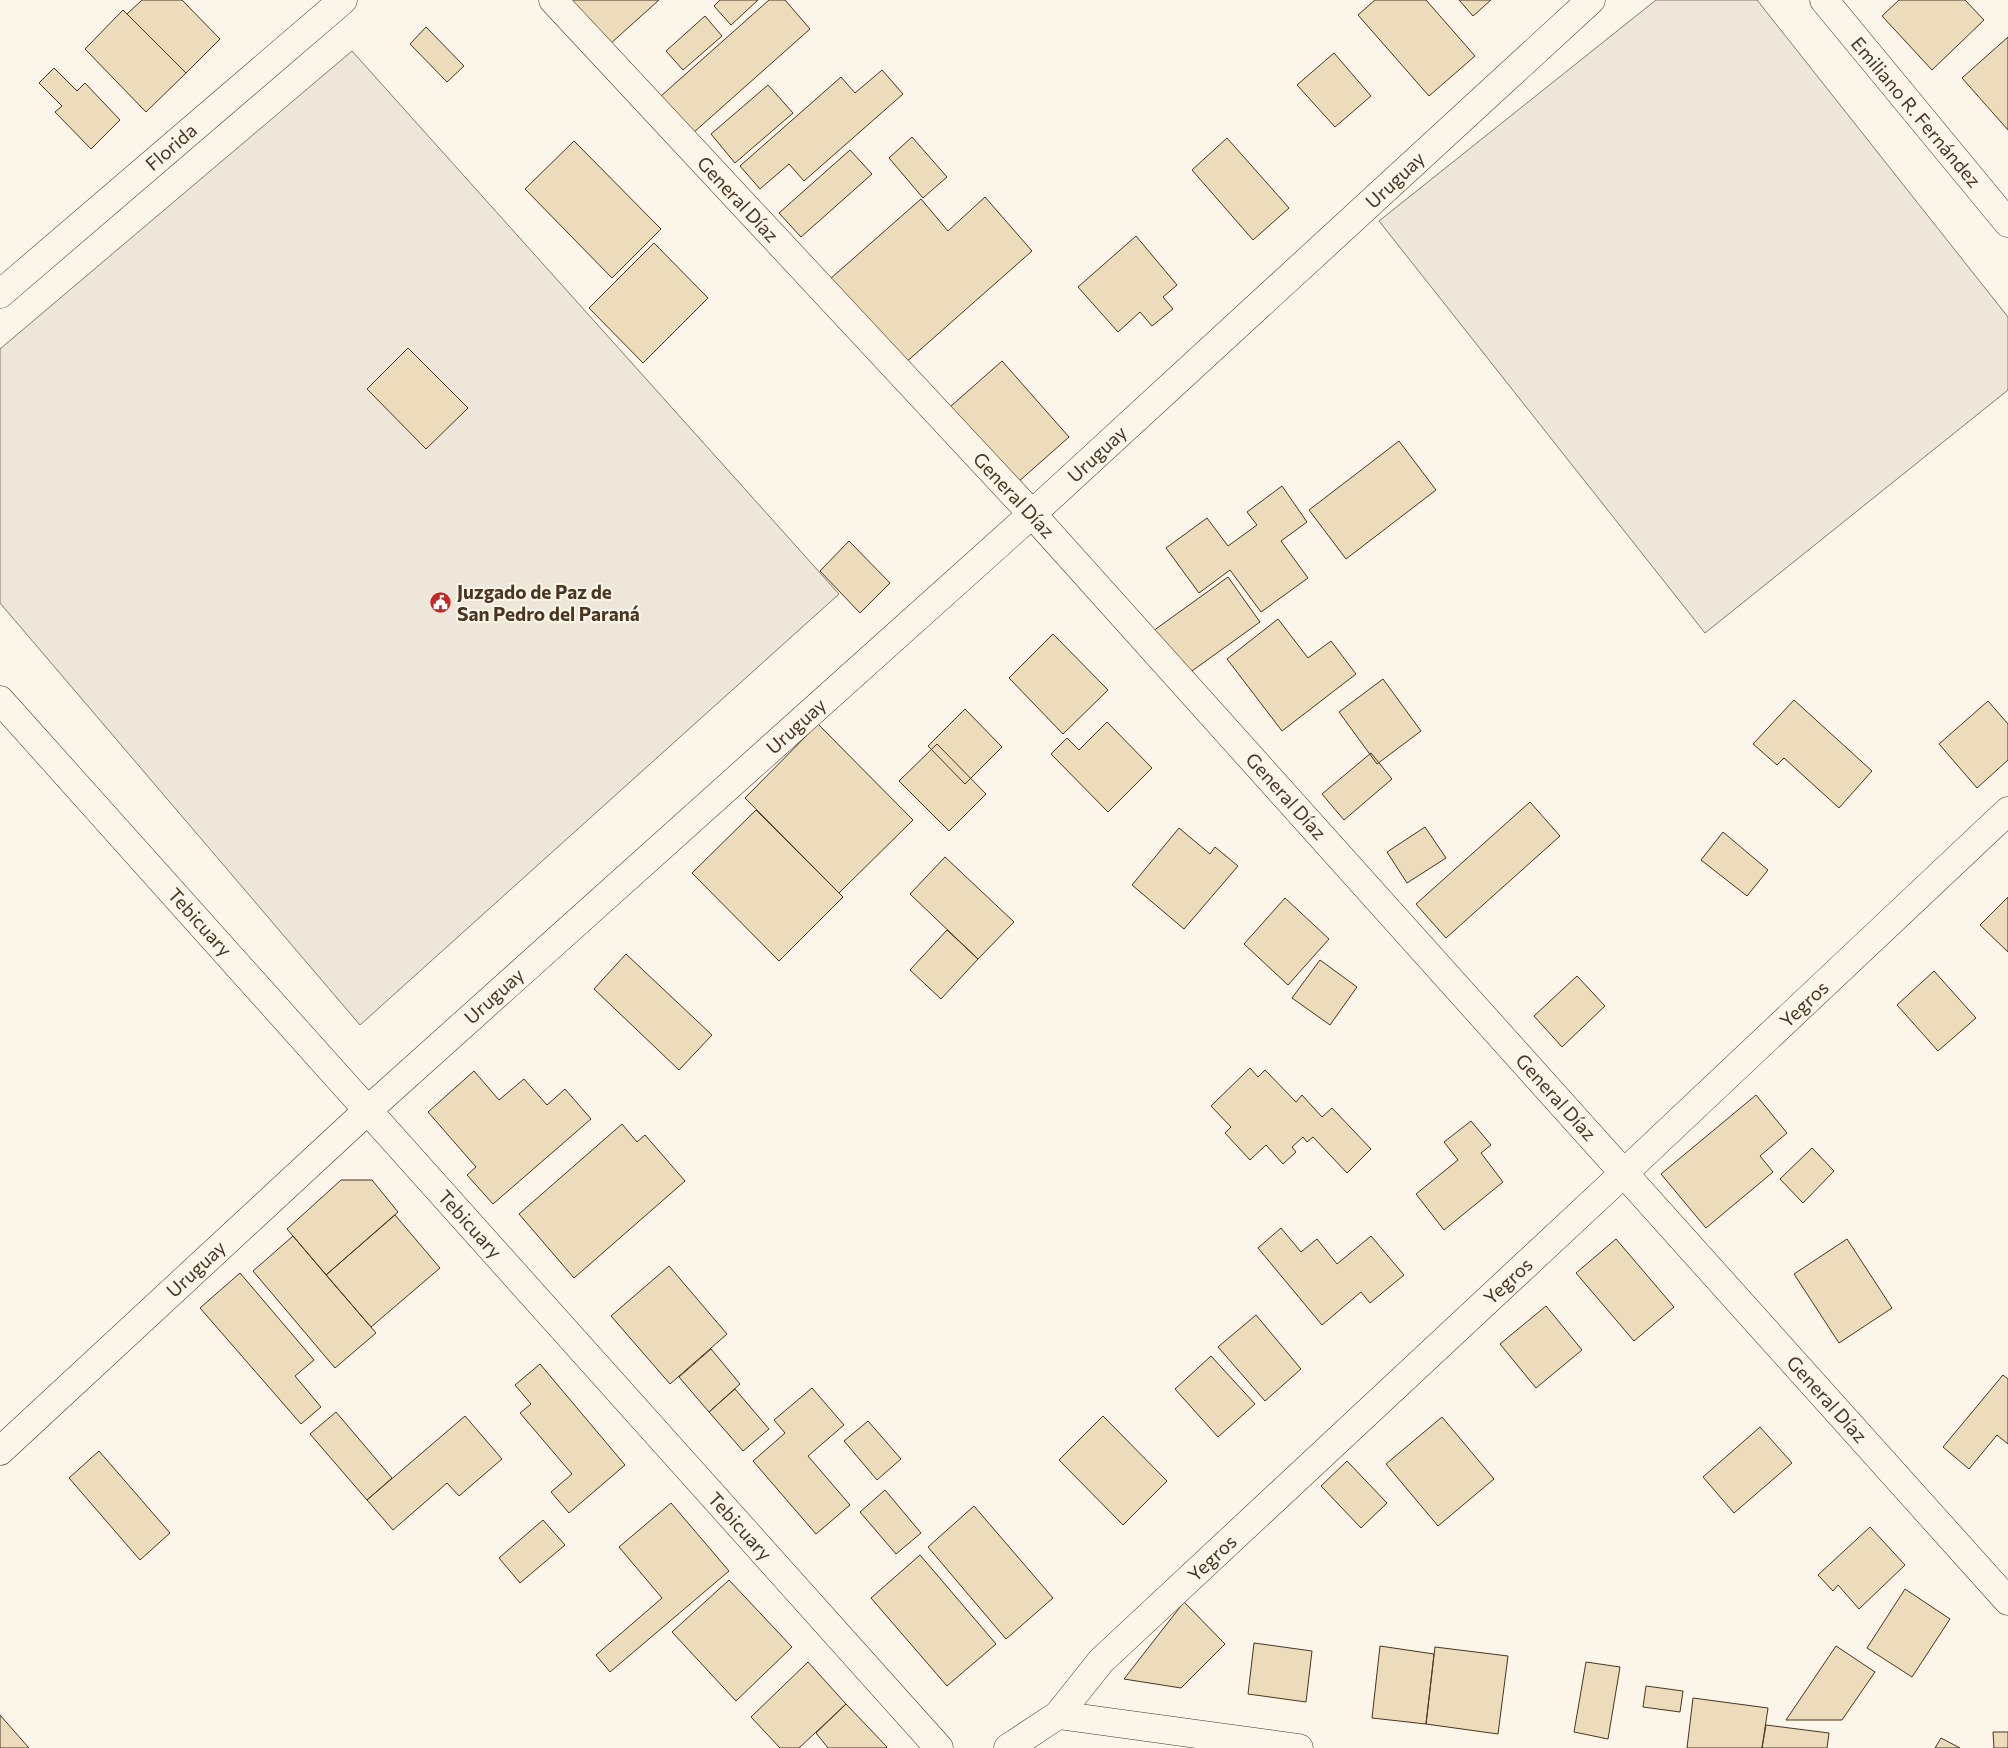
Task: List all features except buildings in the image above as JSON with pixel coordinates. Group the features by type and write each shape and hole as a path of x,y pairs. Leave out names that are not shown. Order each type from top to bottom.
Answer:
{"street":[{"name":"Florida","path":"0,294 343,0"},
{"name":"General Díaz","path":"553,0 1032,514 2008,1601"},
{"name":"Uruguay","path":"0,1451 368,1110 1032,514 1591,0"},
{"name":"Emiliano R. Fernández","path":"1824,0 2008,223"},
{"name":"Tebicuary","path":"0,700 939,1748"},
{"name":"Yegros","path":"1008,1748 1058,1715 1101,1661 1624,1173 2008,811"},
{"path":"1058,1715 1299,1748"}],"shaded area":[{"path":"1656,0 1757,0 2008,317 2008,390 1705,633 1379,221"},
{"path":"352,51 839,594 360,1025 0,603 0,349"}],"place":[{"name":"Juzgado de Paz de San Pedro del Paraná","path":"441,603"}]}
